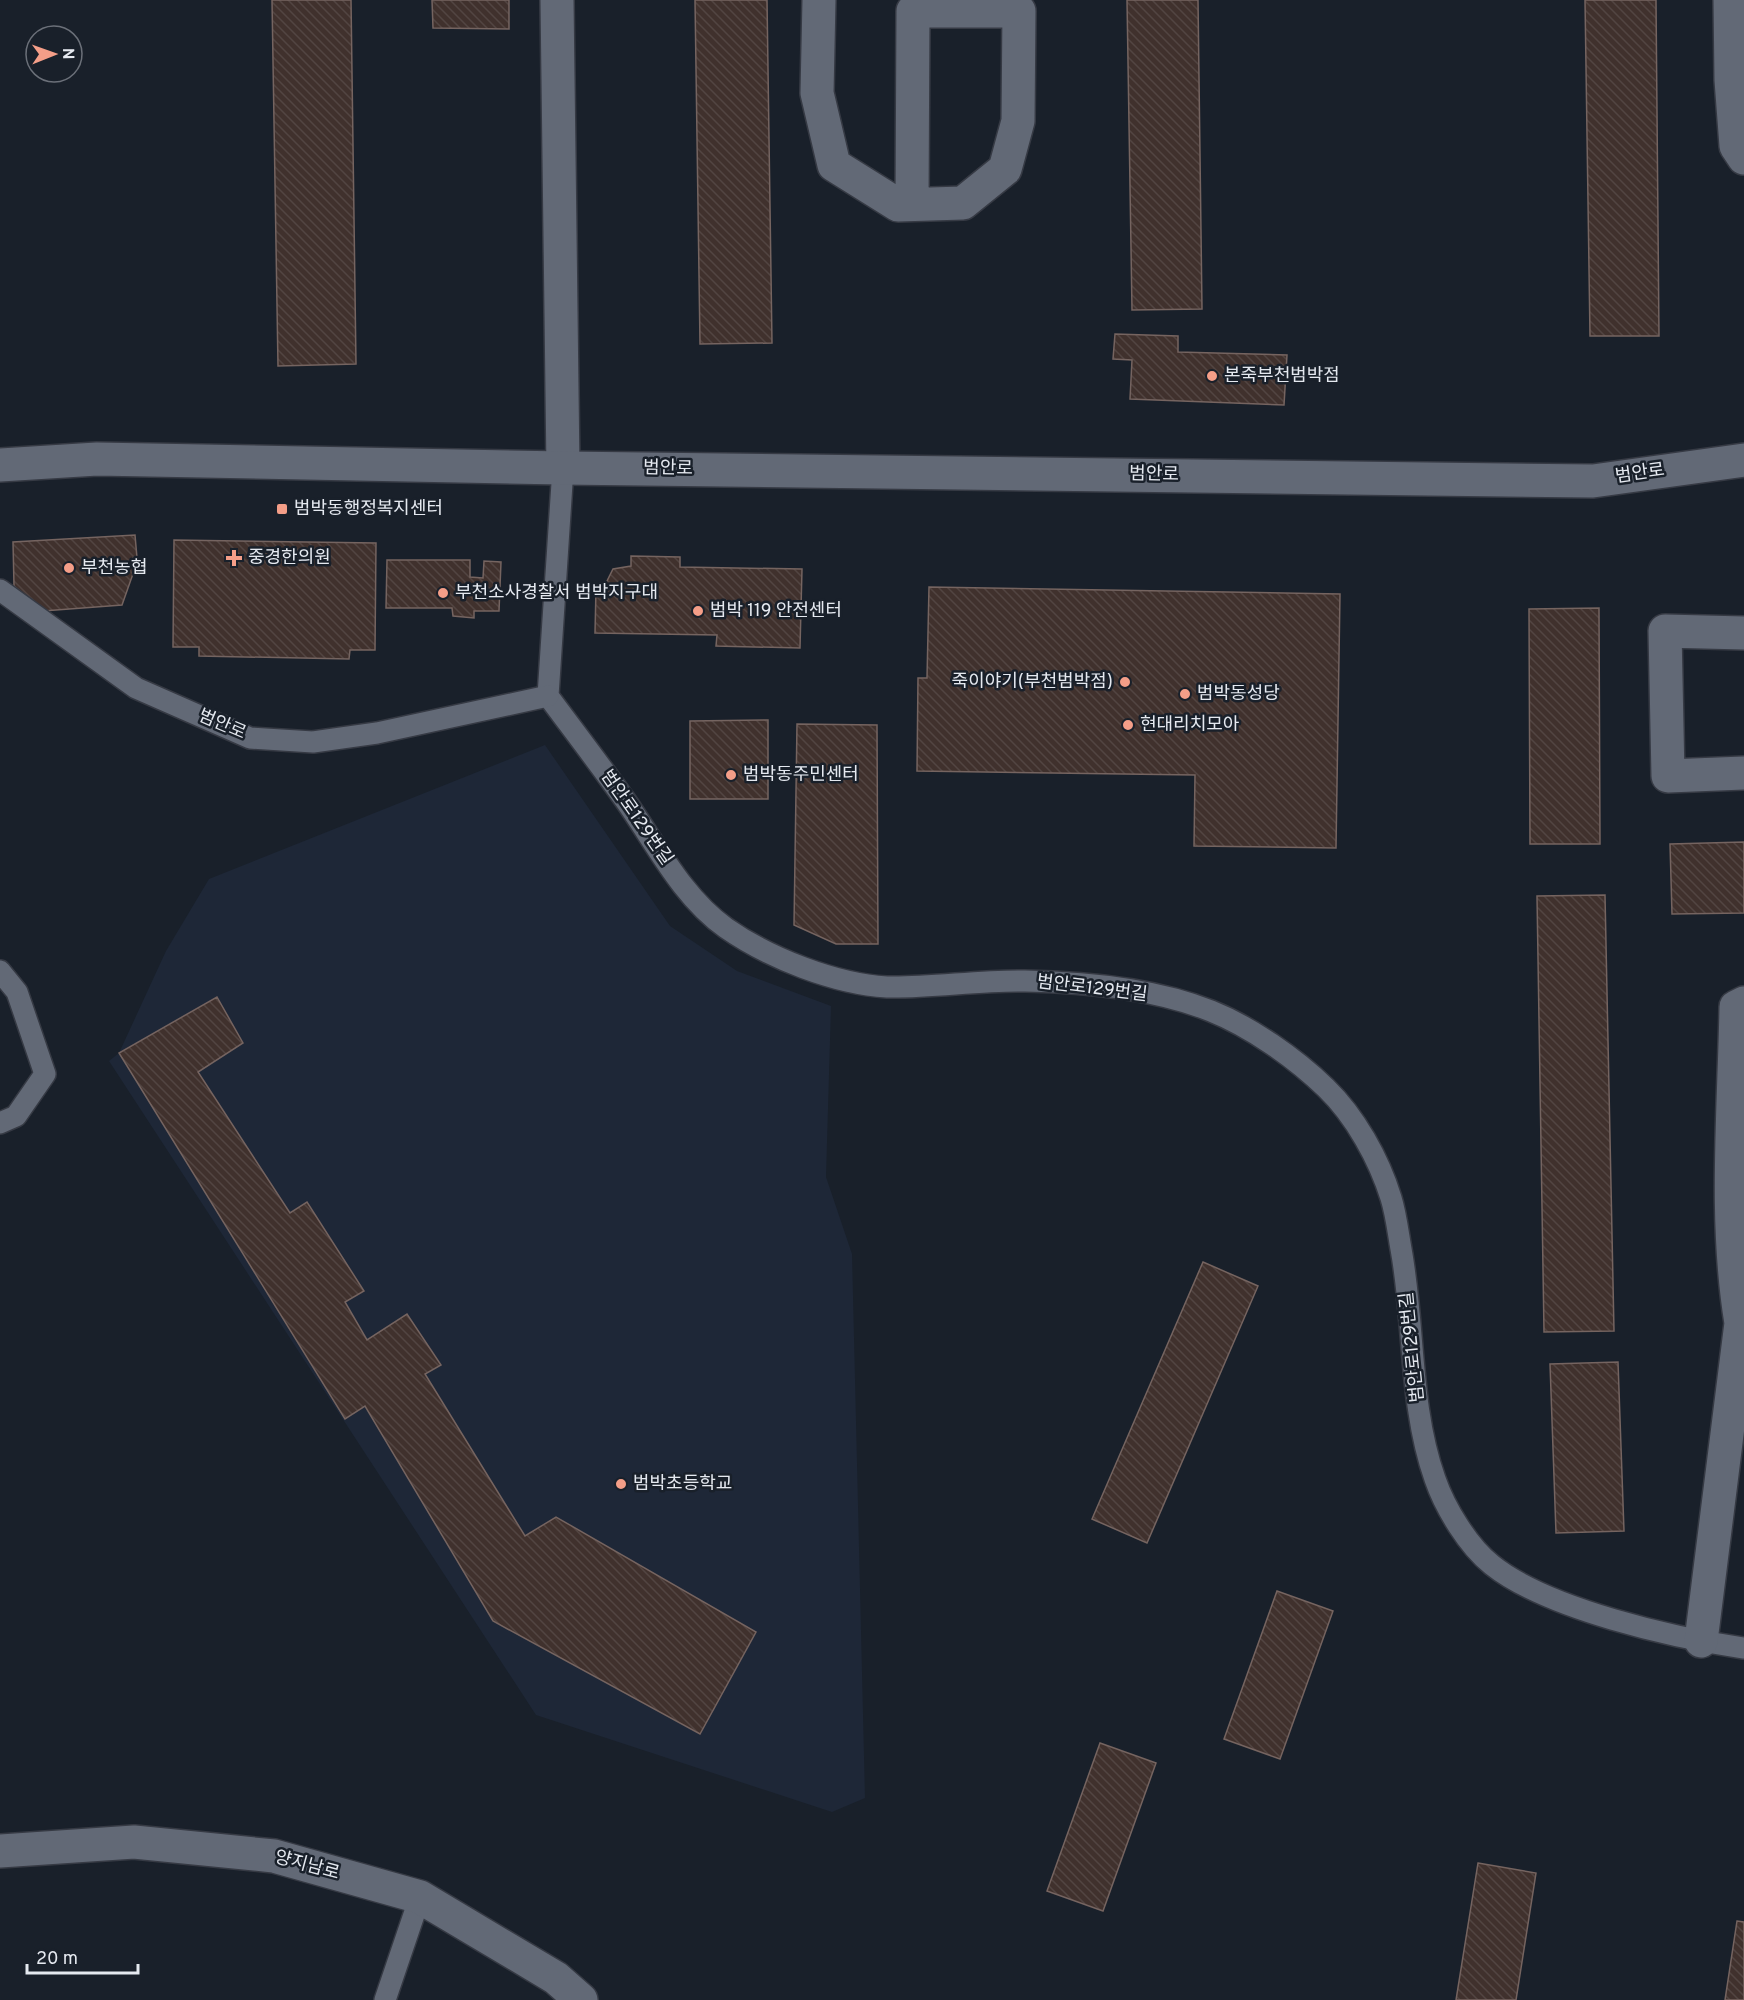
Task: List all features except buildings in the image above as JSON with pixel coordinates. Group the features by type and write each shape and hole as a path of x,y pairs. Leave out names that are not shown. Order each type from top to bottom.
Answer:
{"street":[{"path":"557,0 563,468"},
{"path":"819,0 817,93 834,165 898,205 963,204 1005,168 1018,121 1019,11 913,11 912,204"},
{"path":"1730,0 1731,80 1736,146 1744,158"},
{"name":"범안로","path":"0,465 97,459 563,468 1593,480 1744,460"},
{"path":"1744,633 1665,631 1668,776 1744,773"},
{"path":"1701,1641 1741,1323 1733,1274 1732,1182 1736,1007 1744,1003"},
{"name":"양지남로","path":"0,1851 134,1842 274,1856 420,1897 556,1978 581,2000"}],"lane":[{"path":"548,696 563,468"},
{"name":"범안로","path":"0,590 136,688 250,738 313,742 377,733 548,696"},
{"name":"범안로129번길","path":"548,696 624,799 690,895 726,928 777,956 844,983 889,987 1025,981 1134,990 1212,1011 1281,1049 1328,1090 1365,1140 1391,1198 1403,1263 1420,1415 1435,1481 1461,1530 1490,1564 1530,1588 1584,1610 1701,1641 1744,1648"},
{"path":"0,971 17,992 45,1074 16,1116 0,1123"},
{"path":"385,2000 420,1897"}],"shaded area":[{"name":"범박초등학교","path":"545,745 670,926 737,971 831,1006 826,1177 852,1254 865,1798 832,1812 536,1715 109,1061 119,1053 166,951 209,879"}],"place":[{"name":"본죽부천범박점","path":"1212,376"},
{"name":"범박동행정복지센터","path":"282,509"},
{"name":"중경한의원","path":"234,558"},
{"name":"부천농협","path":"69,568"},
{"name":"부천소사경찰서 범박지구대","path":"443,593"},
{"name":"범박 119 안전센터","path":"698,611"},
{"name":"죽이야기(부천범박점)","path":"1125,682"},
{"name":"범박동성당","path":"1185,694"},
{"name":"현대리치모아","path":"1128,725"},
{"name":"범박동주민센터","path":"731,775"},
{"name":"범박초등학교","path":"621,1484"}]}
